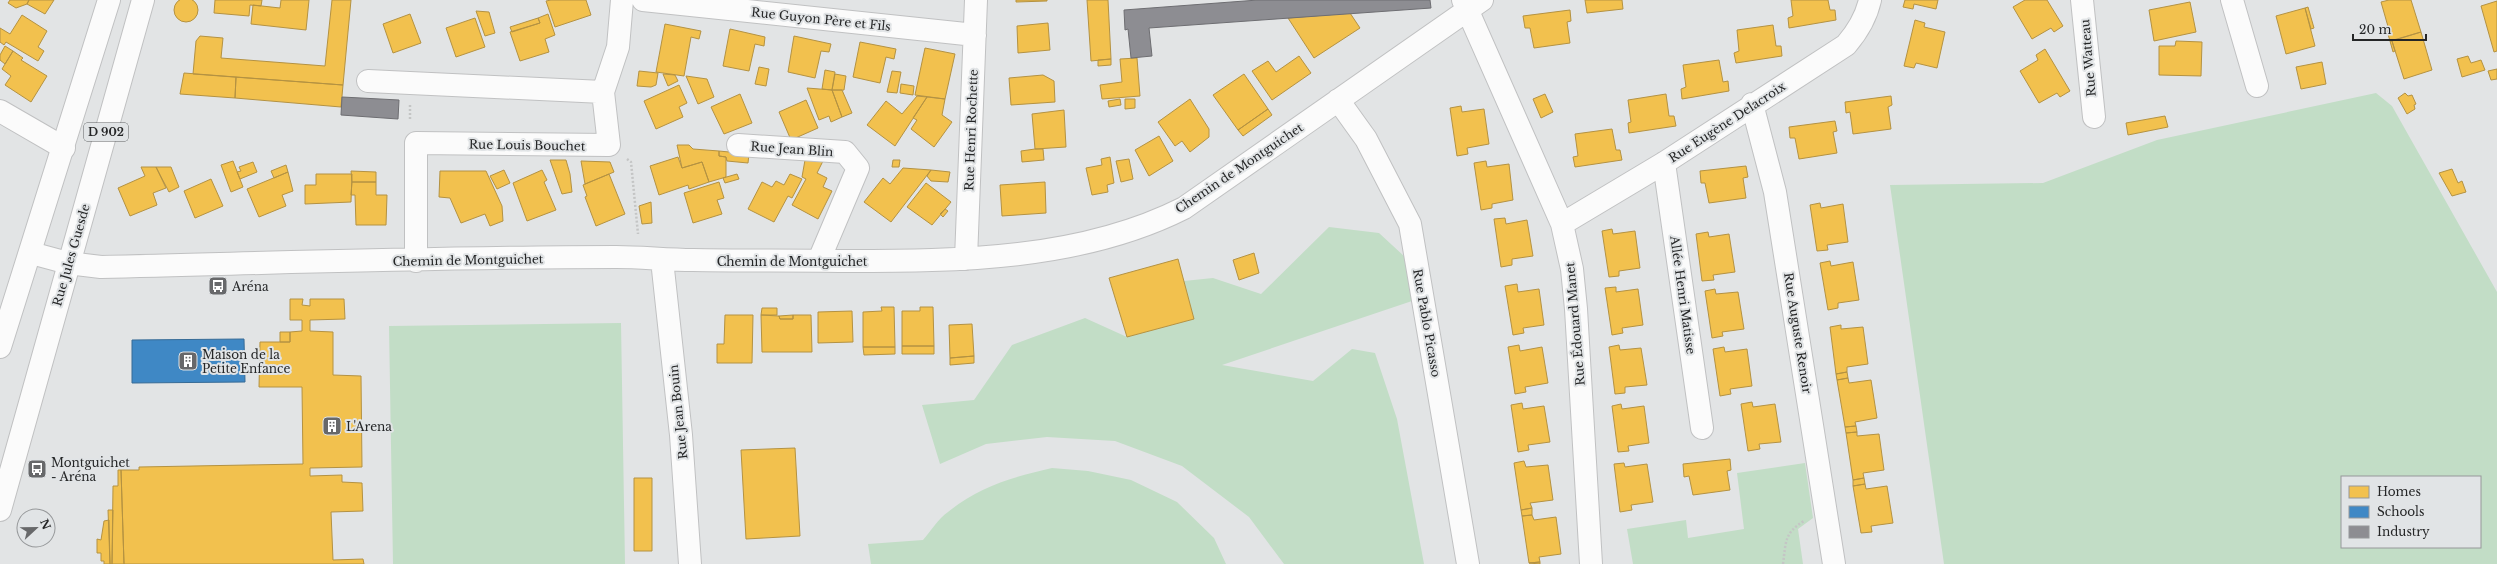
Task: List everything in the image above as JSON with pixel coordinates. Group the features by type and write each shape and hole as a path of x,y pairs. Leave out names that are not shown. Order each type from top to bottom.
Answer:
{"street":[{"name":"D 902","path":"0,347 64,148 109,0"},
{"name":"Rue Jules Guesde","path":"0,510 68,263 143,0"},
{"path":"609,146 603,92 618,47 622,0"},
{"name":"Rue Guyon Père et Fils","path":"643,0 975,35"},
{"name":"Rue Henri Rochette","path":"966,260 976,0"},
{"name":"Rue Eugène Delacroix","path":"1562,224 1664,162 1752,104 1846,45 1862,24 1870,0"},
{"name":"Rue Watteau","path":"2082,0 2094,117"},
{"path":"2232,0 2257,86"},
{"name":"Chemin de Montguichet","path":"31,252 68,263 101,267 640,258 662,260 966,260 1047,250 1096,240 1158,221 1184,208 1338,100 1470,3"},
{"name":"Rue Édouard Manet","path":"1470,3 1562,224 1572,269 1576,309 1591,564"},
{"path":"368,81 603,92"},
{"name":"Rue Pablo Picasso","path":"1338,100 1366,138 1410,224 1468,564"},
{"name":"Rue Auguste Renoir","path":"1752,104 1775,192 1834,564"},
{"path":"0,111 64,148"},
{"path":"416,143 416,261"},
{"name":"Rue Louis Bouchet","path":"416,143 609,146"},
{"name":"Rue Jean Blin","path":"738,145 845,152 858,168 819,260"},
{"name":"Allée Henri Matisse","path":"1664,162 1702,428"},
{"name":"Rue Jean Bouin","path":"662,260 681,435 690,564"}],"path":[{"path":"409,83 410,134 416,143"},
{"path":"609,146 631,162 640,258"},
{"path":"1783,564 1786,537 1790,530 1826,508"}],"green space":[{"path":"2376,93 2392,106 2497,292 2497,564 1944,564 1890,185 2043,183 2157,140"},
{"path":"1329,227 1379,233 1405,257 1412,301 1222,365 1313,381 1352,349 1375,353 1397,419 1424,564 1284,564 1249,517 1182,466 1115,441 1047,437 986,444 940,464 922,405 974,400 1012,345 1085,318 1127,337 1194,319 1184,281 1213,278 1261,294"},
{"path":"621,323 625,564 393,564 389,326"},
{"path":"1805,463 1813,518 1798,529 1803,564 1633,564 1627,529 1686,520 1688,538 1744,529 1737,473"},
{"path":"1052,468 1088,471 1131,480 1177,502 1214,538 1226,564 871,564 868,544 923,540 944,515 972,495 1010,479"}],"building: Homes":[{"path":"182,-1 190,-1 197,6 197,14 190,21 182,21 175,14 175,6"},
{"path":"10,0 29,0 27,4 16,8 8,3"},
{"path":"29,0 54,0 45,14 27,4"},
{"path":"215,0 262,0 261,6 250,5 249,16 214,13"},
{"path":"281,0 309,0 306,30 251,24 253,5 280,8"},
{"path":"332,0 351,0 343,85 193,74 196,41 200,36 223,38 221,58 325,66"},
{"path":"586,0 591,15 555,27 546,1"},
{"path":"1016,0 1047,0 1047,1 1016,2"},
{"path":"1087,0 1108,0 1111,59 1091,61"},
{"path":"1585,0 1622,0 1623,9 1587,13"},
{"path":"1791,0 1828,0 1830,10 1835,10 1836,20 1789,28 1788,18 1793,16"},
{"path":"1905,0 1938,0 1936,9 1914,4 1913,9 1903,7"},
{"path":"2025,0 2047,0 2063,26 2054,32 2051,28 2032,39 2013,7"},
{"path":"2389,0 2411,0 2421,32 2390,41 2387,31 2389,30 2381,2"},
{"path":"2497,1 2497,51 2494,52 2481,6"},
{"path":"2190,2 2196,32 2154,41 2149,10"},
{"path":"2308,7 2314,28 2311,29 2305,8"},
{"path":"2305,8 2315,46 2286,54 2276,16"},
{"path":"1570,10 1571,21 1567,22 1570,43 1534,48 1530,28 1525,28 1523,16"},
{"path":"476,11 489,12 495,33 485,36"},
{"path":"1350,13 1360,28 1314,58 1288,18"},
{"path":"410,14 421,43 393,53 383,24"},
{"path":"548,14 555,35 545,39 549,52 520,61 510,32 540,23 538,18"},
{"path":"22,15 47,31 38,47 44,51 38,61 6,42 4,45 0,42 0,28 10,34"},
{"path":"475,18 485,47 456,57 446,28"},
{"path":"538,18 540,23 512,32 510,27"},
{"path":"1915,20 1925,23 1924,27 1945,32 1937,68 1916,63 1914,68 1904,66"},
{"path":"1048,23 1050,50 1018,53 1017,26"},
{"path":"665,24 701,31 699,39 691,37 684,76 656,72"},
{"path":"1773,25 1776,46 1781,46 1782,56 1736,63 1734,53 1739,51 1737,30"},
{"path":"730,29 765,37 764,46 755,44 749,71 723,66"},
{"path":"2421,32 2432,70 2404,79 2392,41"},
{"path":"794,36 831,44 829,52 821,51 815,78 788,72"},
{"path":"2176,41 2202,42 2201,76 2159,75 2159,46 2175,46"},
{"path":"2390,41 2392,41 2395,51 2393,52"},
{"path":"860,42 896,49 894,59 886,57 880,83 853,77"},
{"path":"5,46 13,51 5,64 0,60 0,55"},
{"path":"925,48 955,54 945,99 915,95"},
{"path":"2045,49 2070,91 2060,97 2057,93 2039,103 2020,71 2038,60 2036,55"},
{"path":"13,51 23,58 21,60 47,76 31,102 5,85 11,76 2,69"},
{"path":"1299,56 1311,73 1272,100 1252,71 1268,61 1276,72"},
{"path":"2468,56 2471,63 2481,60 2485,70 2462,77 2457,59"},
{"path":"1137,58 1140,96 1102,99 1100,85 1122,82 1120,59"},
{"path":"1111,59 1111,65 1098,66 1098,60"},
{"path":"1719,60 1723,82 1728,81 1729,91 1682,99 1681,89 1686,87 1683,65"},
{"path":"2322,62 2326,84 2301,89 2296,67"},
{"path":"759,67 769,69 766,86 755,84"},
{"path":"2497,69 2497,79 2491,80 2488,71"},
{"path":"825,70 835,72 832,90 822,89"},
{"path":"639,71 658,73 656,85 651,87 637,86"},
{"path":"892,71 901,72 897,93 887,92"},
{"path":"184,73 236,77 235,98 180,94"},
{"path":"663,74 675,75 678,81 668,86"},
{"path":"835,74 846,76 844,90 832,90"},
{"path":"1244,74 1268,109 1238,130 1213,95"},
{"path":"1043,75 1054,81 1055,102 1011,105 1009,78"},
{"path":"686,76 707,79 714,97 698,104"},
{"path":"236,77 343,85 341,107 235,98"},
{"path":"901,84 914,86 913,95 900,93"},
{"path":"679,85 687,103 679,107 683,117 656,129 644,101"},
{"path":"807,88 832,90 842,117 831,122 829,116 819,120"},
{"path":"832,90 842,90 852,113 842,117"},
{"path":"2405,93 2408,96 2412,95 2416,104 2414,105 2415,109 2407,114 2398,98"},
{"path":"740,94 752,123 724,134 711,107"},
{"path":"1545,94 1553,112 1541,118 1533,99"},
{"path":"1666,94 1669,116 1674,116 1676,126 1629,133 1628,123 1631,122 1628,100"},
{"path":"917,96 927,97 895,146 867,125 886,101 902,114"},
{"path":"1891,96 1892,105 1888,107 1891,129 1853,134 1850,112 1846,113 1845,102"},
{"path":"927,97 945,99 942,115 952,122 934,147 911,129 917,120 913,118"},
{"path":"1120,99 1121,105 1109,107 1108,101"},
{"path":"1125,99 1135,99 1135,108 1125,109"},
{"path":"1190,99 1209,129 1209,137 1190,152 1182,141 1175,146 1158,122"},
{"path":"806,100 818,128 791,140 779,112"},
{"path":"1461,106 1462,112 1484,109 1489,144 1467,148 1468,154 1457,156 1450,108"},
{"path":"1268,109 1272,115 1243,136 1238,130"},
{"path":"1064,110 1066,147 1035,149 1032,114"},
{"path":"2165,116 2168,127 2128,135 2126,123"},
{"path":"1835,121 1837,131 1833,132 1837,153 1799,159 1795,138 1790,138 1789,127"},
{"path":"1612,129 1616,150 1620,150 1622,160 1575,167 1573,157 1578,156 1575,134"},
{"path":"1159,136 1173,161 1149,176 1135,150"},
{"path":"677,145 689,145 693,149 719,151 719,156 726,157 726,177 709,182 702,162 682,168"},
{"path":"1043,149 1044,160 1022,162 1021,151"},
{"path":"719,151 749,154 748,163 727,161 726,157 719,156"},
{"path":"678,157 682,168 702,162 709,182 689,189 688,185 659,195 650,166"},
{"path":"1110,157 1114,183 1107,185 1108,192 1092,195 1086,168 1102,165 1101,159"},
{"path":"1129,159 1133,179 1121,182 1116,161"},
{"path":"550,160 566,160 570,174 572,192 562,194"},
{"path":"805,160 823,161 817,173 827,178 823,187 832,191 818,219 792,205 806,179 802,177"},
{"path":"893,160 900,160 899,167 892,167"},
{"path":"233,161 243,187 231,192 221,165"},
{"path":"581,161 610,162 614,172 585,184"},
{"path":"1486,161 1487,167 1509,164 1513,200 1492,204 1492,208 1481,210 1474,163"},
{"path":"253,162 257,172 240,179 237,172 241,171 239,167"},
{"path":"286,165 288,172 274,178 271,171"},
{"path":"1746,166 1748,177 1743,178 1746,198 1709,203 1705,183 1701,183 1700,171"},
{"path":"141,167 156,167 166,188 153,193 157,205 130,216 118,188 145,176"},
{"path":"156,167 171,167 179,187 169,192"},
{"path":"903,168 931,170 891,222 864,202 883,178 890,184"},
{"path":"2452,169 2458,183 2462,181 2466,192 2452,196 2439,173"},
{"path":"504,170 510,183 497,189 490,176"},
{"path":"542,170 547,180 544,182 556,210 527,221 513,183"},
{"path":"931,170 950,172 948,182 931,181 927,176"},
{"path":"351,171 376,172 376,182 352,182"},
{"path":"440,171 486,171 502,206 503,221 490,226 485,214 461,223 450,198 439,197"},
{"path":"288,172 293,191 282,195 286,206 259,217 247,189"},
{"path":"316,174 352,174 351,202 305,204 305,185 316,185"},
{"path":"609,174 625,214 596,226 585,197 587,196 583,185"},
{"path":"737,174 739,179 725,183 723,178"},
{"path":"790,174 802,179 792,198 788,196 774,222 748,209 762,182 772,187 776,181 784,185"},
{"path":"211,179 223,206 195,218 184,191"},
{"path":"352,182 376,182 376,195 387,195 386,225 356,225 355,195 351,195"},
{"path":"719,182 724,198 717,200 722,214 693,223 684,193"},
{"path":"1045,182 1046,213 1002,216 1000,185"},
{"path":"926,183 951,202 932,225 907,207"},
{"path":"651,202 652,223 642,224 639,206"},
{"path":"1820,203 1821,208 1843,204 1848,242 1827,245 1828,250 1817,251 1810,205"},
{"path":"945,209 948,211 943,217 940,214"},
{"path":"1505,218 1506,224 1527,220 1533,256 1512,259 1512,265 1501,267 1494,219"},
{"path":"1612,229 1613,234 1635,231 1640,268 1619,271 1619,276 1609,277 1602,231"},
{"path":"1708,232 1709,237 1729,234 1735,272 1713,275 1714,280 1702,281 1696,234"},
{"path":"1254,253 1259,273 1239,280 1233,260"},
{"path":"1178,259 1194,319 1127,337 1109,278"},
{"path":"1830,261 1831,266 1853,262 1859,300 1838,303 1838,308 1828,310 1820,263"},
{"path":"1517,284 1518,292 1539,289 1544,325 1523,328 1524,333 1513,335 1505,286"},
{"path":"1616,287 1616,292 1638,289 1643,325 1622,328 1623,333 1612,335 1605,288"},
{"path":"1715,289 1716,294 1738,292 1744,329 1722,332 1723,336 1712,338 1705,291"},
{"name":"L'Arena","path":"290,299 303,299 302,305 310,306 310,299 344,299 345,319 310,320 310,331 333,332 333,375 361,376 362,467 310,468 310,476 342,475 342,482 362,483 363,511 331,512 333,560 363,559 364,564 124,564 121,470 139,470 139,467 303,464 302,387 259,387 260,342 290,342 290,332 302,331 302,320 290,320"},
{"path":"881,307 894,307 895,347 863,347 863,312 882,311"},
{"path":"920,307 933,307 934,346 902,346 902,311 920,311"},
{"path":"762,308 777,308 777,315 761,315"},
{"path":"852,311 853,342 818,343 818,312"},
{"path":"725,315 753,315 752,363 717,363 717,344 724,344"},
{"path":"761,315 779,316 780,319 793,319 793,315 811,315 812,352 762,352"},
{"path":"793,315 793,319 780,319 779,316"},
{"path":"972,324 974,356 950,358 949,325"},
{"path":"1841,325 1841,329 1863,327 1868,364 1847,367 1847,372 1836,374 1830,327"},
{"path":"280,332 290,332 290,342 280,342"},
{"path":"1519,345 1520,351 1542,347 1548,383 1525,387 1526,392 1515,394 1508,347"},
{"path":"1619,345 1620,350 1641,348 1647,385 1625,387 1625,393 1615,394 1609,347"},
{"path":"902,346 934,346 934,354 902,354"},
{"path":"863,347 895,347 895,354 864,355"},
{"path":"1724,347 1725,352 1747,349 1752,386 1730,389 1731,394 1720,396 1713,349"},
{"path":"974,356 974,363 950,365 950,358"},
{"path":"1847,372 1848,378 1837,380 1836,374"},
{"path":"1848,378 1849,383 1871,380 1877,418 1855,422 1856,426 1845,427 1837,380"},
{"path":"1752,402 1753,407 1775,404 1781,442 1759,444 1760,449 1748,451 1741,404"},
{"path":"1522,403 1523,409 1544,406 1550,442 1528,445 1529,450 1518,452 1511,405"},
{"path":"1621,404 1622,409 1644,406 1649,443 1628,446 1629,451 1618,452 1612,406"},
{"path":"1856,426 1857,432 1846,433 1845,427"},
{"path":"1857,432 1857,436 1879,434 1884,470 1863,473 1864,478 1853,480 1846,433"},
{"path":"795,448 800,536 746,539 741,450"},
{"path":"1730,459 1731,470 1727,471 1730,490 1693,495 1689,476 1684,477 1683,464"},
{"path":"1524,461 1526,467 1548,465 1553,500 1530,503 1532,508 1521,510 1514,463"},
{"path":"1624,463 1625,467 1647,464 1653,502 1631,505 1632,510 1620,512 1614,464"},
{"path":"118,470 121,470 124,564 112,564 113,486 118,486"},
{"path":"634,478 652,478 652,551 634,551"},
{"path":"1864,478 1865,484 1853,486 1853,480"},
{"path":"1865,484 1866,489 1887,486 1893,523 1871,526 1872,532 1861,533 1853,486"},
{"path":"1532,508 1532,515 1522,516 1521,510"},
{"path":"108,510 113,510 112,564 110,564"},
{"path":"1532,515 1534,520 1556,517 1561,554 1539,557 1540,562 1529,563 1522,516"},
{"path":"109,520 110,564 104,564 104,561 101,561 101,553 97,553 97,539 101,540 104,521"},
{"path":"1540,562 1540,564 1529,563"}],"building: Schools":[{"name":"Maison de la Petite Enfance","path":"244,339 245,382 132,383 132,340"}],"building: Industry":[{"path":"1258,0 1430,0 1431,8 1149,28 1152,56 1131,58 1128,29 1125,30 1124,10"},
{"path":"342,97 399,100 398,119 341,115"}],"place":[{"name":"Aréna","path":"218,286"},
{"name":"Maison de la Petite Enfance","path":"188,361"},
{"name":"L'Arena","path":"332,426"},
{"name":"Montguichet - Aréna","path":"37,469"}]}
